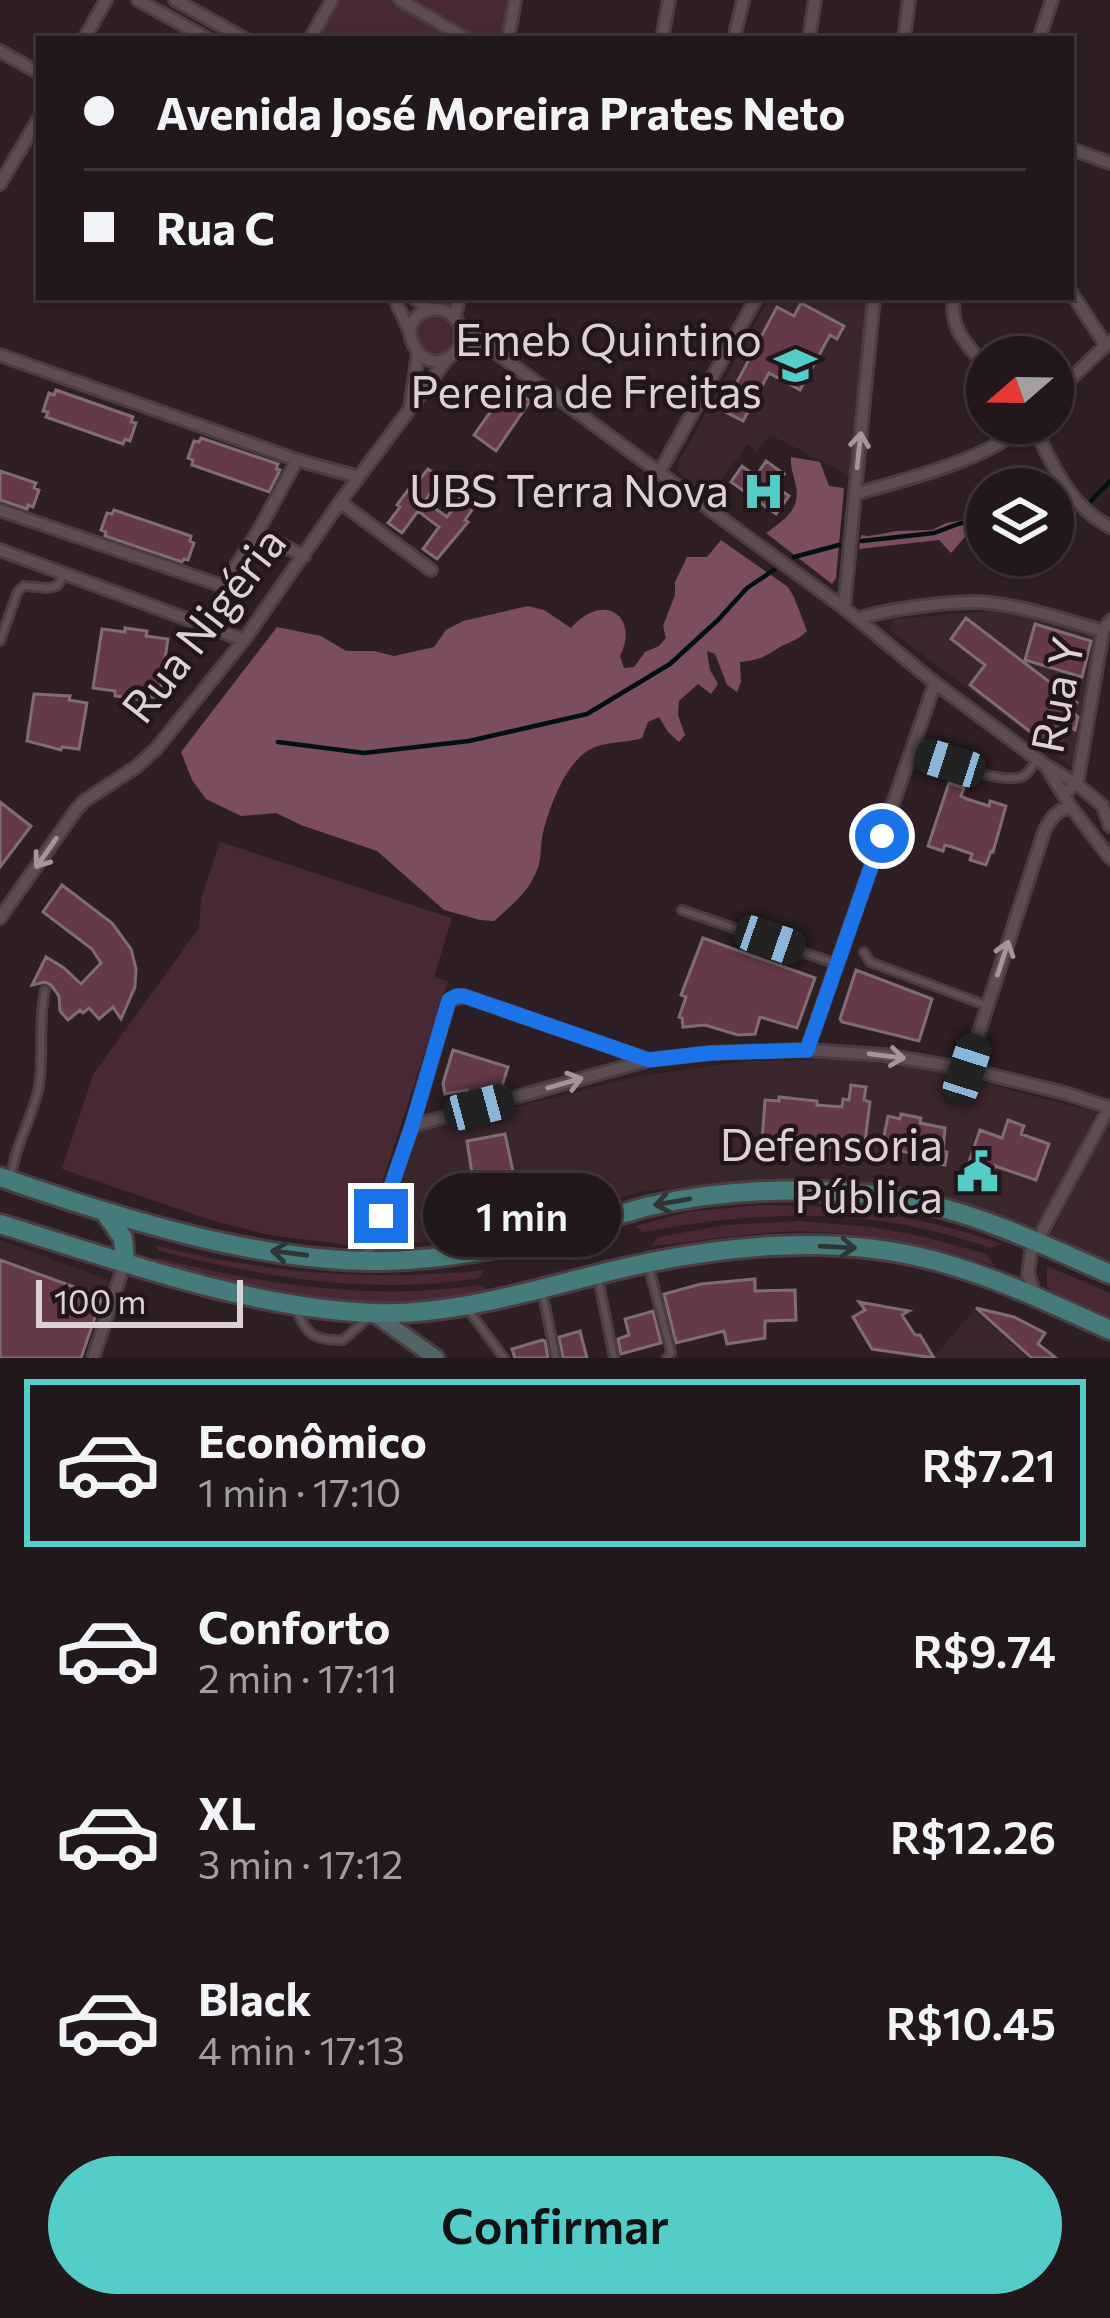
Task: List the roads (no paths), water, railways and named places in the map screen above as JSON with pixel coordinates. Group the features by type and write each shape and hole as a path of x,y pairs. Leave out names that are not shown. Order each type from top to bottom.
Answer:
{"main road":[{"path":"6,1179 104,1211 254,1248 365,1261 475,1251 663,1204 752,1193 833,1192 896,1198 961,1214 1110,1274"},
{"path":"104,1211 123,1238 125,1262"},
{"path":"0,1224 247,1295 373,1313 465,1306 647,1264 759,1248 890,1251 982,1275 1110,1330"}],"street":[{"path":"86,36 106,0"},
{"path":"138,0 203,36"},
{"path":"176,0 240,36"},
{"path":"312,36 332,0"},
{"path":"400,0 462,36"},
{"path":"509,36 515,0"},
{"path":"663,36 669,0"},
{"path":"735,36 743,0"},
{"path":"809,36 815,0"},
{"path":"904,36 909,0"},
{"path":"1041,36 1052,0"},
{"path":"0,51 36,71"},
{"path":"0,184 36,123"},
{"path":"1074,150 1110,163"},
{"path":"1074,296 1108,343 1074,376"},
{"path":"395,300 412,344 427,359 438,361 493,348"},
{"name":"Rua Nigéria","path":"0,919 76,810 147,758 244,640 340,502 452,355 462,335 460,300"},
{"path":"660,471 755,300"},
{"path":"844,608 874,300"},
{"path":"954,300 952,316 966,342"},
{"path":"410,332 420,314 434,305 448,312 1041,762 1103,799 1110,823 1090,828"},
{"path":"410,410 418,353"},
{"path":"0,355 297,460 359,476"},
{"path":"855,494 927,473 995,444"},
{"path":"1041,444 1067,492 1110,527"},
{"path":"0,510 223,586 297,460"},
{"path":"340,502 431,570"},
{"path":"257,533 304,556"},
{"path":"0,550 244,640"},
{"path":"857,619 890,610 985,602 1108,624"},
{"name":"Rua Y","path":"1077,784 1108,624"},
{"path":"807,1050 935,683"},
{"path":"1041,762 1110,859"},
{"path":"1063,794 1077,784"},
{"path":"967,1069 1044,832 1060,810 1071,807"},
{"path":"365,1261 449,1000 464,996 649,1060"},
{"path":"412,1126 649,1060 710,1053 807,1050 884,1055 1066,1093 1110,1107 1031,1252 1028,1274 1036,1297"},
{"path":"93,1358 125,1262"},
{"path":"373,1313 436,1358"}],"lane":[{"path":"0,641 18,591 24,586 57,586 64,574"},
{"path":"912,751 1012,779 1041,762"},
{"path":"682,910 837,964"},
{"path":"864,952 869,962 988,1006"},
{"path":"6,1179 38,1091 40,1010 45,990"},
{"path":"647,1264 670,1348 667,1358"},
{"path":"598,1274 616,1358"},
{"path":"542,1288 556,1358"},
{"path":"294,1303 303,1326 316,1338 343,1340 373,1313"},
{"path":"465,1306 504,1358"}],"waterway":[{"path":"1091,501 1110,481"},
{"path":"862,541 934,533 966,523"},
{"path":"794,557 839,545"},
{"path":"278,742 364,753 469,741 587,714 670,664 747,588 774,570"}],"place":[{"name":"Emeb Quintino Pereira de Freitas","path":"796,366"},
{"name":"UBS Terra Nova","path":"763,491"},
{"name":"Defensoria Pública","path":"977,1171"}]}
